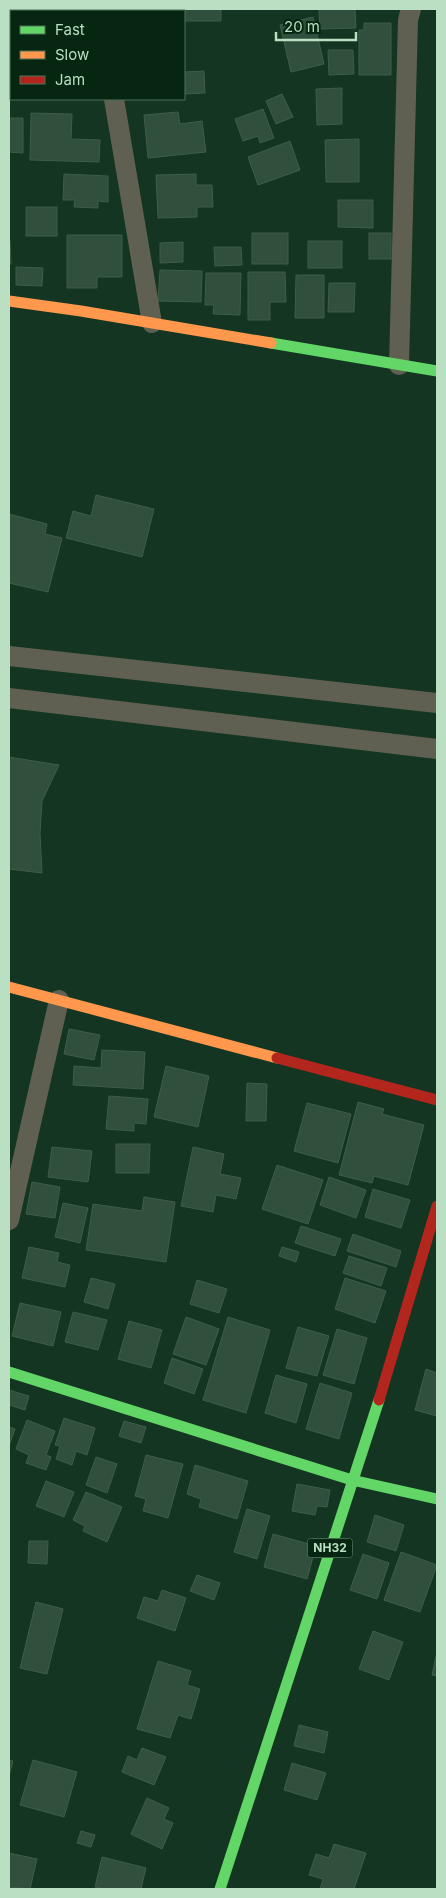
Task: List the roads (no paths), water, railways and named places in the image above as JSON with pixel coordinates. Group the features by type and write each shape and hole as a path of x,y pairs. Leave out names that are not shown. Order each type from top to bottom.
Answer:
{"main road":[{"path":"9,301 437,371"},
{"path":"9,987 437,1100"},
{"name":"NH32","path":"220,1889 397,1343 437,1206"},
{"path":"9,1372 352,1480 437,1499"}],"street":[{"path":"399,365 408,20 410,9"},
{"path":"114,100 152,323"},
{"path":"9,656 437,703"},
{"path":"9,698 437,749"},
{"path":"9,1220 60,1000"}]}
